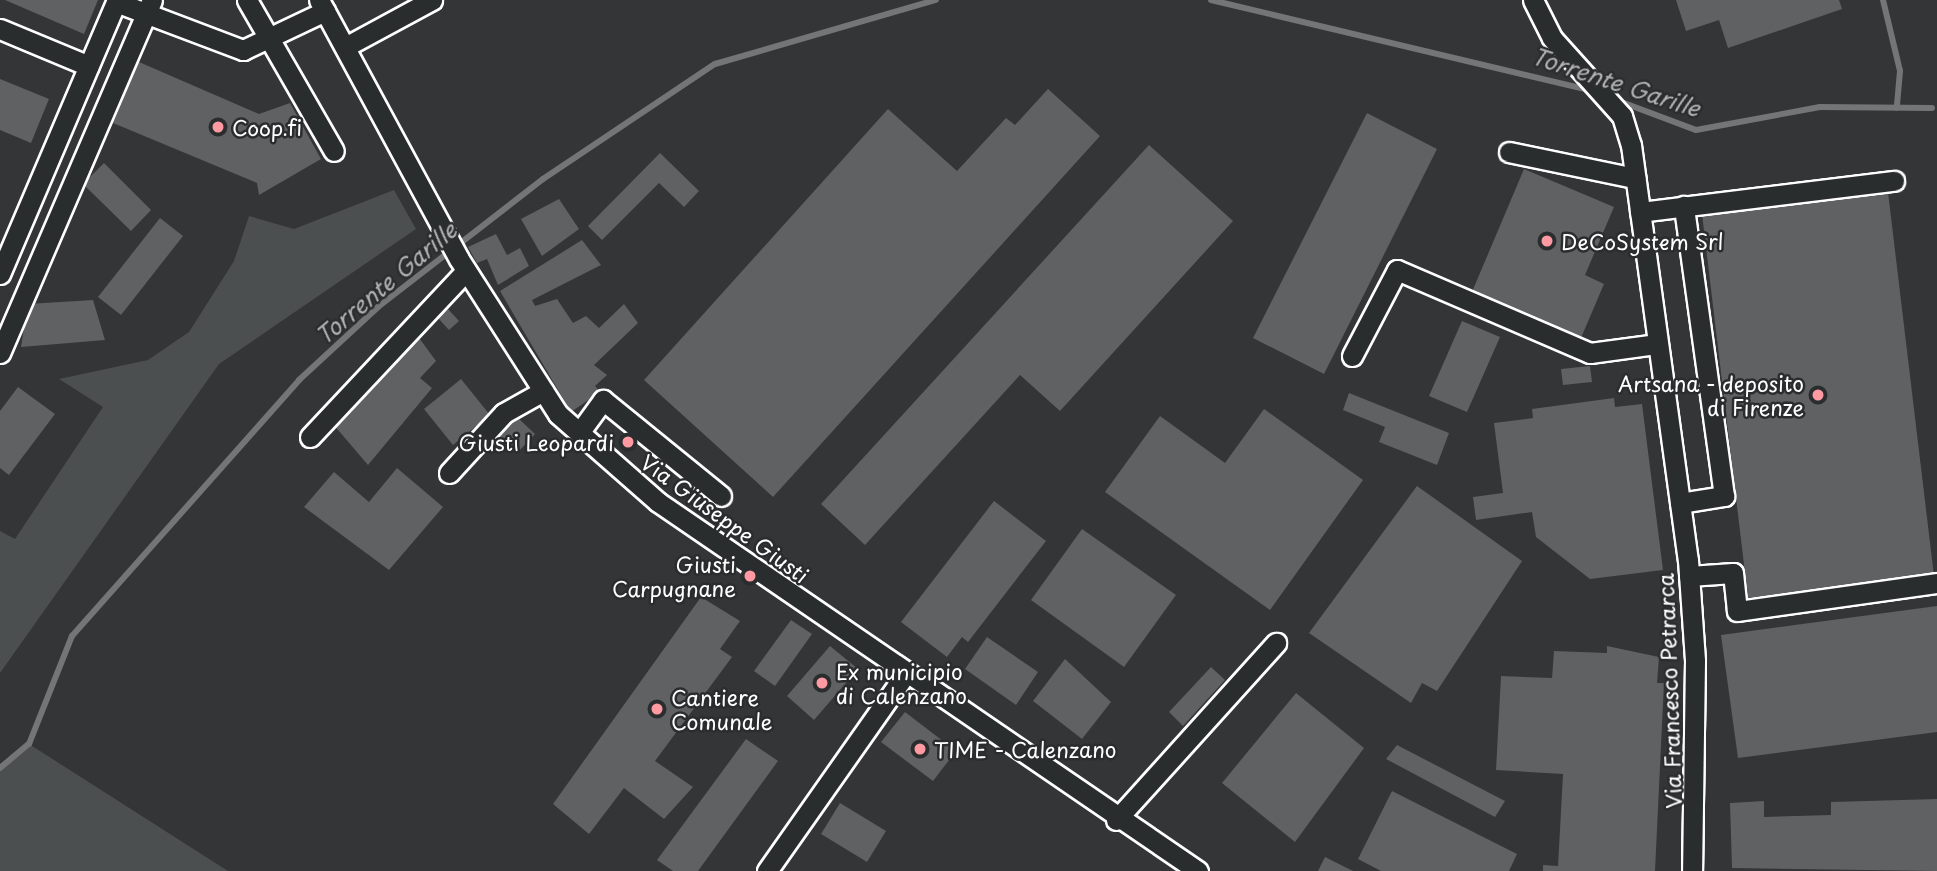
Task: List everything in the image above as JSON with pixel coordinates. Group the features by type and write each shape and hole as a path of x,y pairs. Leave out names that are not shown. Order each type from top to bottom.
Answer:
{"street":[{"path":"247,0 334,151"},
{"path":"345,47 432,0"},
{"name":"Via Francesco Petrarca","path":"1533,0 1552,38 1587,72 1622,116 1631,145 1689,576 1695,661 1692,871"},
{"path":"0,274 117,1 149,8 243,50 271,41 322,6"},
{"name":"Via Giuseppe Giusti","path":"322,6 463,265 543,391 579,433 657,502 1116,820 1198,871"},
{"path":"0,353 90,139 149,8"},
{"path":"0,29 89,66"},
{"path":"63,128 90,139"},
{"path":"1509,152 1635,178"},
{"path":"1640,212 1894,181"},
{"path":"1680,503 1724,496 1684,206"},
{"path":"310,437 463,265"},
{"path":"1352,356 1396,270 1590,353 1657,344"},
{"path":"449,473 505,413 543,391"},
{"path":"579,433 603,400 721,496"},
{"path":"1689,576 1733,573 1737,611 1937,583"},
{"path":"1116,820 1276,643"},
{"path":"767,871 905,675"}],"shaded area":[{"path":"394,190 416,229 219,364 0,673 0,531 15,539 103,407 59,379 148,360 189,332 234,261 249,216 294,229"},
{"path":"29,744 228,871 0,871 0,771"}],"building":[{"path":"5,0 98,0 84,34"},
{"path":"1676,0 1839,0 1842,9 1728,48 1719,20 1686,31"},
{"path":"139,62 259,114 290,103 321,159 259,195 257,183 113,123"},
{"path":"0,79 49,99 31,143 0,130"},
{"path":"1048,89 1100,136 773,497 644,380 888,109 957,171 1006,118 1015,125"},
{"path":"1367,113 1437,149 1324,374 1253,338"},
{"path":"1149,145 1233,221 1060,411 1020,375 865,545 821,504"},
{"path":"660,153 699,191 684,207 659,183 602,240 588,226"},
{"path":"104,163 151,210 131,231 83,184"},
{"name":"DeCoSystem Srl","path":"1524,169 1614,207 1585,275 1604,284 1578,345 1469,299"},
{"name":"Artsana - deposito di Firenze","path":"1888,192 1934,576 1748,598 1702,214"},
{"path":"559,199 579,229 542,256 521,219"},
{"path":"160,218 183,236 121,315 98,297"},
{"path":"496,234 507,255 520,248 529,266 498,285 487,259 477,263 468,247"},
{"path":"582,240 601,265 532,300 535,306 557,299 573,323 586,316 599,328 624,304 638,323 594,365 607,375 595,386 600,392 571,412 500,291"},
{"path":"93,300 105,340 21,347 28,304"},
{"path":"448,309 459,321 449,330 438,318"},
{"path":"1462,321 1500,337 1467,412 1429,396"},
{"path":"414,331 436,361 420,378 432,388 368,465 333,424"},
{"path":"1590,366 1592,382 1563,385 1561,369"},
{"path":"461,379 490,415 453,445 424,409"},
{"path":"18,387 55,414 9,475 0,468 0,411"},
{"path":"1349,393 1449,433 1437,465 1379,442 1385,427 1343,410"},
{"path":"1614,398 1615,407 1642,404 1663,570 1590,579 1536,537 1532,512 1476,520 1473,497 1503,493 1494,423 1533,418 1532,409"},
{"path":"1264,409 1363,480 1270,610 1105,492 1160,416 1225,463"},
{"path":"517,417 535,434 517,453 499,436"},
{"path":"397,468 443,507 389,570 304,507 334,472 369,502"},
{"path":"1417,486 1522,561 1437,691 1422,683 1411,703 1309,633"},
{"path":"994,501 1046,541 968,642 962,637 947,657 901,622"},
{"path":"1082,529 1176,595 1124,667 1031,600"},
{"name":"Cantiere Comunale","path":"701,597 740,621 720,649 732,657 655,761 693,787 664,819 624,788 589,834 553,804"},
{"path":"1937,606 1937,732 1738,758 1721,635"},
{"path":"791,620 812,634 775,686 754,671"},
{"path":"987,637 1038,672 1016,705 965,669"},
{"name":"Ex municipio di Calenzano","path":"830,646 858,669 814,720 787,696"},
{"path":"1607,646 1659,657 1657,683 1664,683 1655,871 1543,871 1543,865 1558,866 1563,774 1496,770 1501,676 1552,678 1554,651 1607,653"},
{"path":"1065,659 1111,702 1082,739 1033,701"},
{"path":"1211,667 1225,680 1183,726 1169,712"},
{"path":"1296,693 1364,748 1295,842 1222,783"},
{"path":"905,712 956,751 933,781 881,742"},
{"name":"Cantiere Comunale","path":"746,739 778,761 698,871 673,871 657,860"},
{"path":"1397,745 1505,801 1495,817 1386,759"},
{"path":"1392,791 1517,854 1509,871 1381,871 1358,859"},
{"path":"1937,799 1937,871 1732,868 1730,803 1764,801 1764,817 1831,815 1831,802"},
{"path":"840,803 886,831 867,862 821,834"},
{"path":"1325,857 1353,871 1318,871"}],"waterway":[{"name":"Torrente Garille","path":"0,768 29,744 72,636 299,380 378,307 543,179 715,64 936,0"},
{"name":"Torrente Garille","path":"1211,0 1589,90"},
{"path":"1883,0 1900,71 1897,108"},
{"name":"Torrente Garille","path":"1616,100 1696,130 1820,107 1932,108"}],"place":[{"name":"Coop.fi","path":"218,127"},
{"name":"DeCoSystem Srl","path":"1547,241"},
{"name":"Artsana - deposito di Firenze","path":"1818,395"},
{"name":"Giusti Leopardi","path":"628,442"},
{"name":"Giusti Carpugnane","path":"750,576"},
{"name":"Ex municipio di Calenzano","path":"822,683"},
{"name":"Cantiere Comunale","path":"657,709"},
{"name":"TIME - Calenzano","path":"920,749"}]}
